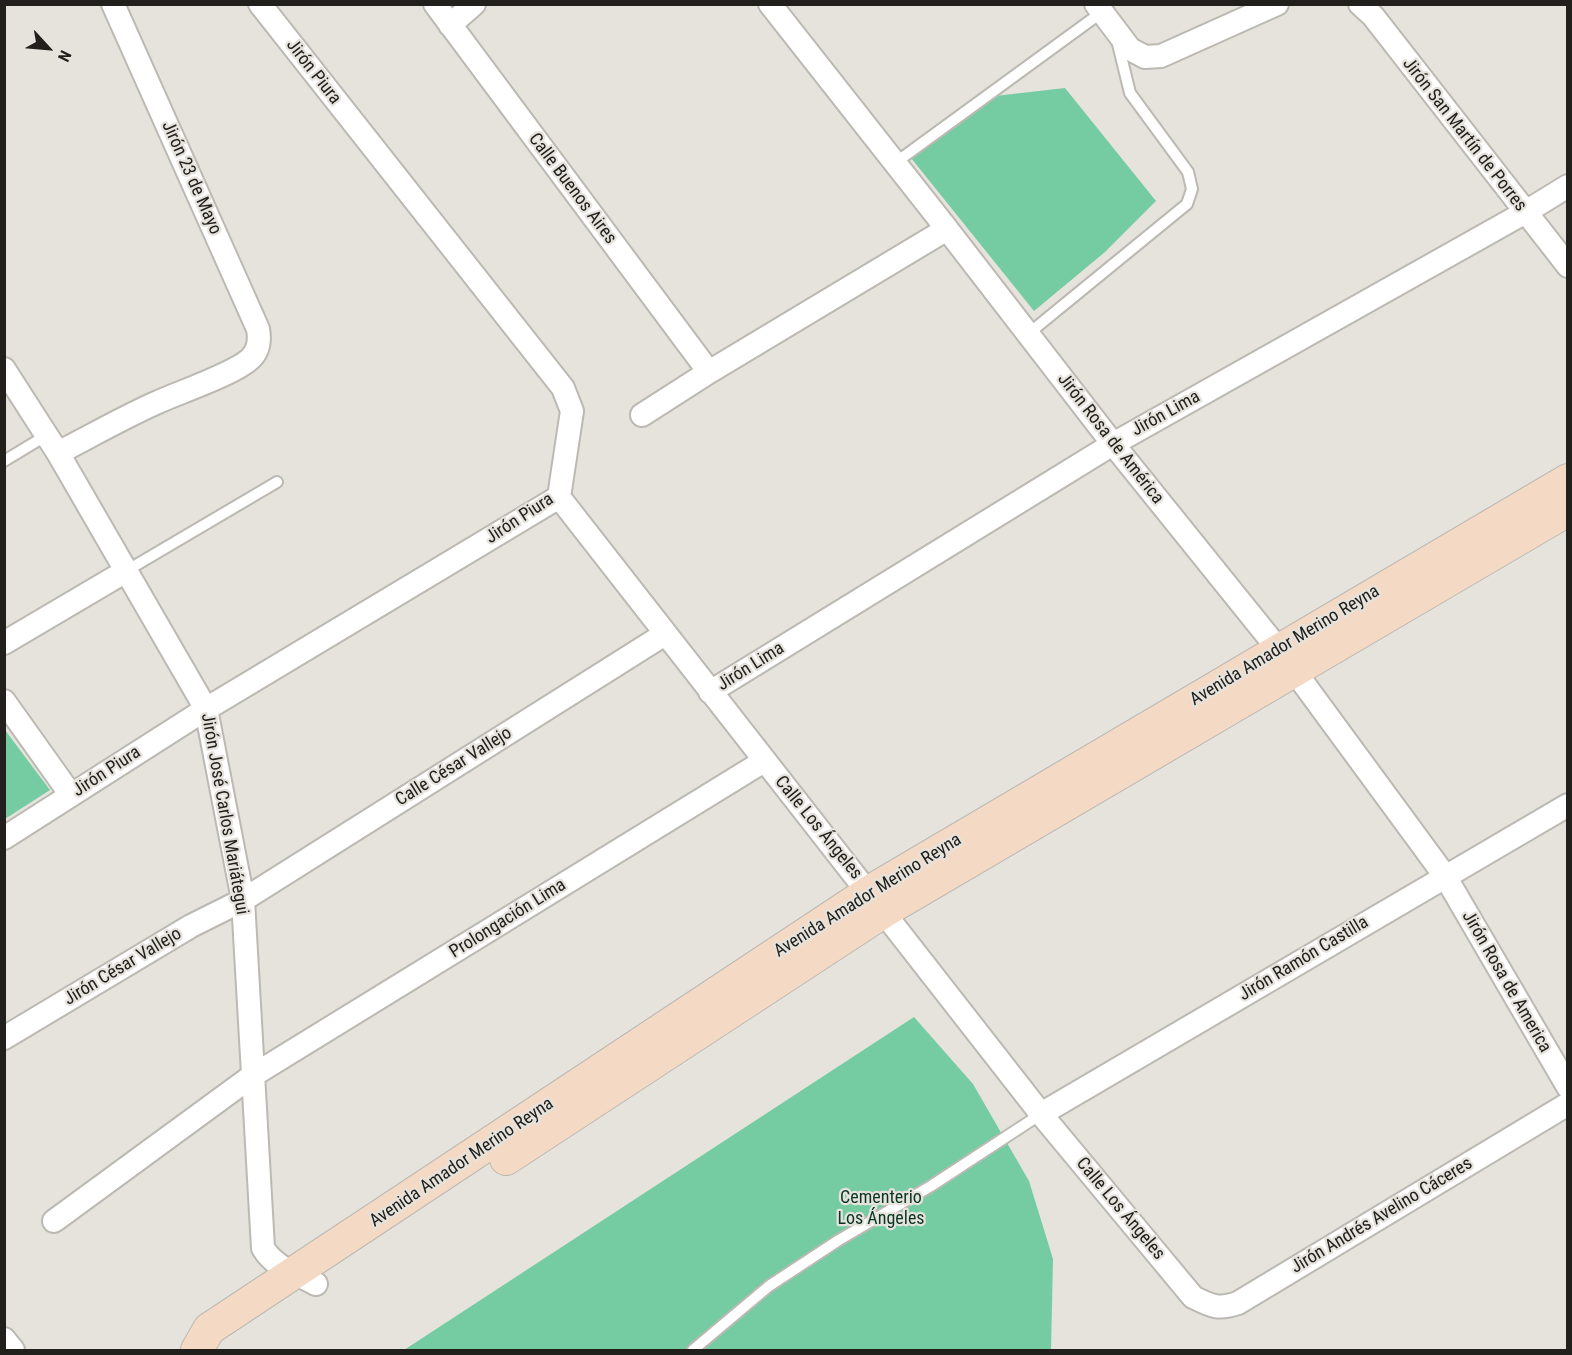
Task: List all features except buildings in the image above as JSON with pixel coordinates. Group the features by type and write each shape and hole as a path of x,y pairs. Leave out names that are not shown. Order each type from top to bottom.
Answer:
{"street":[{"name":"Jirón 23 de Mayo","path":"53,444 236,369 250,360 260,340 258,329 114,4"},
{"name":"Jirón Piura","path":"4,838 206,709 559,497 572,411 563,388 260,4"},
{"name":"Calle Buenos Aires","path":"435,4 709,372"},
{"path":"450,25 474,4"},
{"name":"Jirón Rosa de América","path":"770,4 1113,444 1286,661 1445,876"},
{"path":"1104,15 1130,49 1145,57 1161,56 1277,4"},
{"name":"Jirón San Martín de Porres","path":"1360,4 1373,16 1524,213 1568,266"},
{"name":"Jirón Lima","path":"710,692 1113,444 1568,186"},
{"path":"642,415 709,372 947,229"},
{"name":"Jirón José Carlos Mariátegui","path":"4,369 53,444 206,709 243,900 263,1248 269,1259 281,1268 306,1278"},
{"name":"Avenida Amador Merino Reyna","path":"214,1350 306,1278 876,902 1286,661 1568,480"},
{"name":"Calle Los Ángeles","path":"559,497 1041,1114 1193,1296"},
{"name":"Avenida Amador Merino Reyna","path":"1286,661 1568,510"},
{"path":"4,643 126,571"},
{"name":"Calle César Vallejo","path":"243,900 665,634"},
{"path":"4,701 71,795"},
{"name":"Prolongación Lima","path":"54,1221 252,1076 764,761"},
{"name":"Jirón Ramón Castilla","path":"1041,1114 1568,805"},
{"name":"Jirón Rosa de America","path":"1445,876 1568,1087"},
{"name":"Jirón César Vallejo","path":"4,1038 181,932 243,900"},
{"name":"Jirón Andrés Avelino Cáceres","path":"1193,1296 1211,1306 1225,1307 1238,1303 1568,1104"},
{"name":"Avenida Amador Merino Reyna","path":"197,1350 209,1329 306,1278"},
{"path":"4,1339 13,1350"}],"lane":[{"path":"895,163 1104,15 1130,93 1188,172 1192,189 1187,204 1028,334"},
{"path":"4,461 53,444"},
{"path":"126,571 277,482"},
{"path":"693,1350 769,1286 838,1240 932,1186 1041,1114"}],"green space":[{"path":"1065,88 1156,201 1105,252 1034,311 911,158 995,96"},
{"path":"5,730 50,790 5,819"},
{"name":"Cementerio Los Ángeles","path":"914,1017 973,1084 1029,1181 1053,1259 1051,1350 404,1350"}]}
